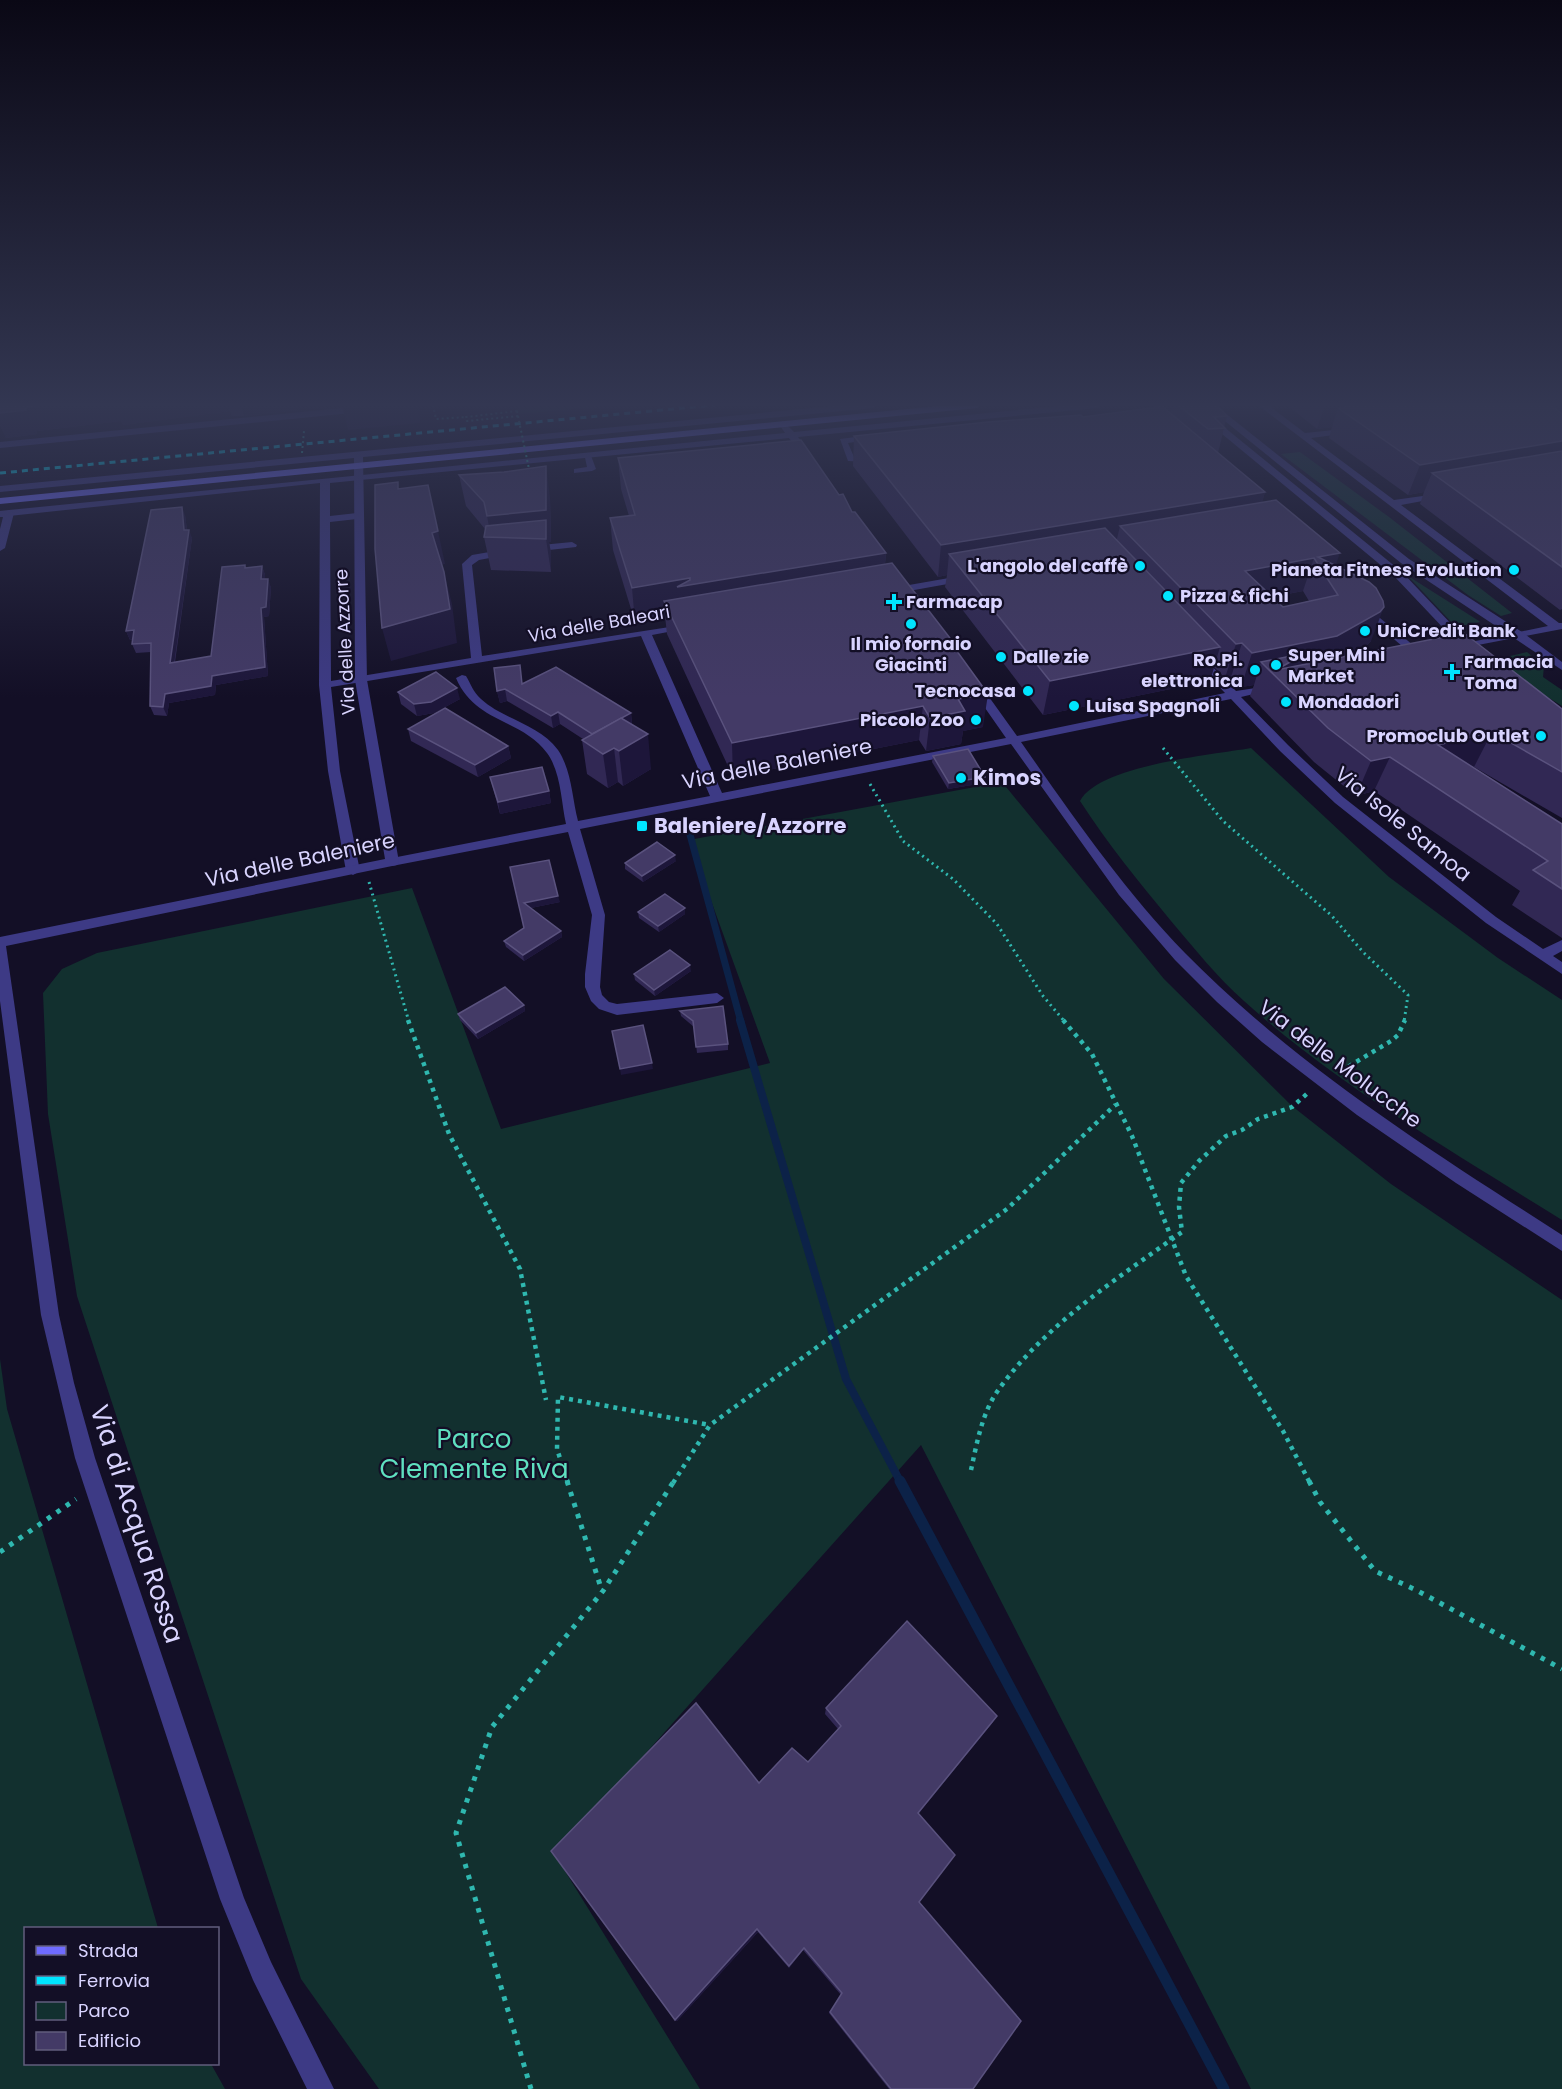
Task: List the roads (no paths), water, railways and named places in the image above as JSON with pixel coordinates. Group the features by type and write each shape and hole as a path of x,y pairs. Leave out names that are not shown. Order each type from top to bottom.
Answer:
{"street":[{"path":"0,548 4,514 104,502"},
{"name":"Via delle Azzorre","path":"324,502 325,685 334,771 353,871"},
{"name":"Via delle Azzorre","path":"357,502 361,680 392,862"},
{"path":"1311,502 1398,574 1481,659"},
{"path":"1331,502 1428,578 1518,634 1562,667"},
{"path":"1394,503 1559,626"},
{"path":"324,520 357,516"},
{"path":"477,661 467,566 469,561 482,555 572,545"},
{"path":"878,594 979,576"},
{"path":"1359,604 1419,656"},
{"name":"Via delle Baleari","path":"325,685 692,625"},
{"path":"1446,650 1559,626"},
{"path":"645,632 717,797"},
{"name":"Via Isole Samoa","path":"1195,655 1311,775 1358,816 1491,920 1562,969"},
{"name":"Via delle Molucche","path":"965,672 1103,867 1148,921 1234,1010 1322,1082 1562,1244"},
{"path":"462,678 464,687 475,700 534,735 554,753 560,766 572,826 598,911 598,942 591,984 597,1001 602,1006 617,1010 717,998"},
{"name":"Via delle Baleniere","path":"0,942 1284,684"},
{"path":"1542,956 1562,945"},
{"name":"Via di Acqua Rossa","path":"0,948 50,1315 65,1383 94,1487 232,1899 262,1971 321,2089"}],"waterway":[{"path":"689,831 741,1022"},
{"path":"740,1020 846,1379 901,1483"},
{"path":"900,1481 1224,2089"}],"place":[{"name":"L'angolo del caffè","path":"1140,566"},
{"name":"Pianeta Fitness Evolution","path":"1514,570"},
{"name":"Pizza & fichi","path":"1168,596"},
{"name":"Farmacap","path":"894,602"},
{"name":"Il mio fornaio Giacinti","path":"911,624"},
{"name":"UniCredit Bank","path":"1365,631"},
{"name":"Dalle zie","path":"1001,657"},
{"name":"Super Mini Market","path":"1276,665"},
{"name":"Ro.Pi. elettronica","path":"1255,670"},
{"name":"Farmacia Toma","path":"1452,672"},
{"name":"Tecnocasa","path":"1028,691"},
{"name":"Mondadori","path":"1286,702"},
{"name":"Luisa Spagnoli","path":"1074,706"},
{"name":"Piccolo Zoo","path":"976,720"},
{"name":"Promoclub Outlet","path":"1541,736"},
{"name":"Kimos","path":"961,778"},
{"name":"Baleniere/Azzorre","path":"642,826"}],"park label":[{"name":"Parco Clemente Riva","path":"474,1454"}]}
